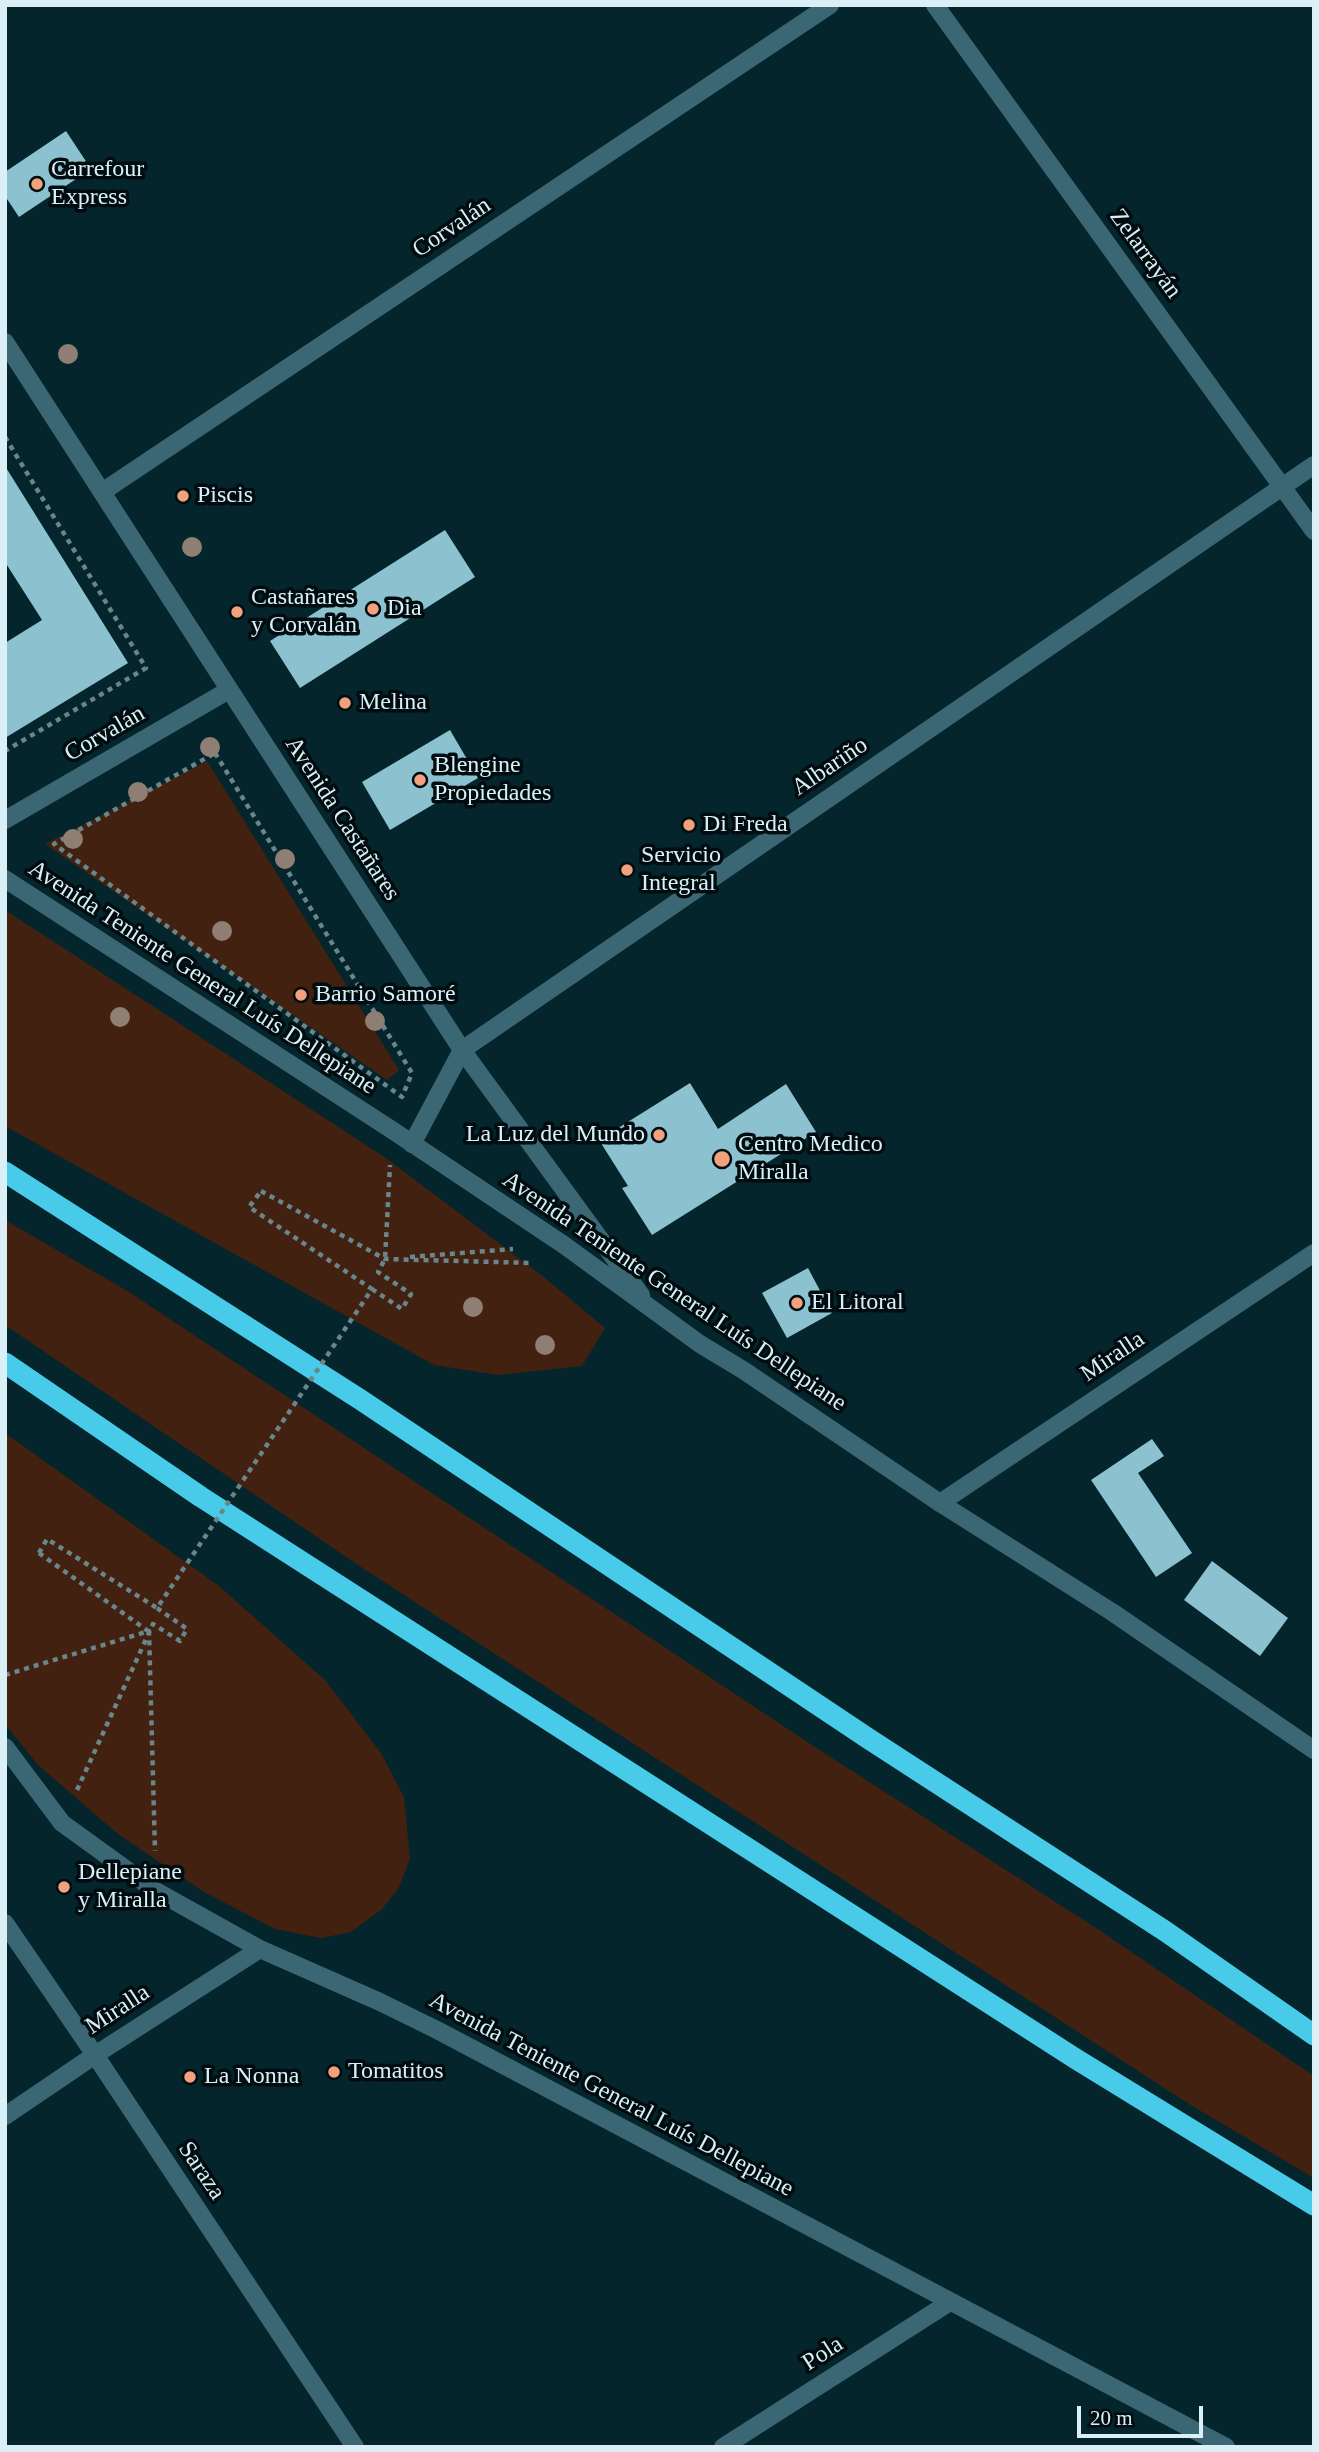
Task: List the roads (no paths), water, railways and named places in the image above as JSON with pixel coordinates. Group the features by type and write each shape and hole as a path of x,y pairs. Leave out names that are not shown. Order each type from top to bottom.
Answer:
{"highway":[{"path":"5,1172 372,1408 1165,1931 1314,2035"},
{"path":"5,1363 201,1497 1076,2059 1314,2206"}],"street":[{"name":"Corvalán","path":"102,492 830,5"},
{"name":"Zelarrayán","path":"935,5 1314,531"},
{"name":"Avenida Castañares","path":"5,342 462,1050 653,1312"},
{"name":"Albariño","path":"412,1144 462,1050 1314,465"},
{"name":"Corvalán","path":"5,820 229,690"},
{"name":"Avenida Teniente General Luís Dellepiane","path":"5,879 392,1130 564,1245 653,1312 940,1503 1112,1612 1314,1750"},
{"name":"Miralla","path":"940,1503 1314,1253"},
{"name":"Avenida Teniente General Luís Dellepiane","path":"5,1747 62,1822 156,1891 260,1949 380,2001 1226,2447"},
{"name":"Saraza","path":"5,1923 355,2447"},
{"name":"Miralla","path":"5,2116 260,1949"},
{"name":"Pola","path":"723,2447 950,2302"}],"place":[{"name":"Carrefour Express","path":"37,184"},
{"name":"Piscis","path":"183,496"},
{"name":"Dia","path":"373,609"},
{"name":"Castañares y Corvalán","path":"237,612"},
{"name":"Melina","path":"345,703"},
{"name":"Blengine Propiedades","path":"420,780"},
{"name":"Di Freda","path":"689,825"},
{"name":"Servicio Integral","path":"627,870"},
{"name":"Barrio Samoré","path":"301,995"},
{"name":"La Luz del Mundo","path":"659,1135"},
{"name":"Centro Medico Miralla","path":"722,1159"},
{"name":"El Litoral","path":"797,1303"},
{"name":"Dellepiane y Miralla","path":"64,1887"},
{"name":"Tomatitos","path":"334,2072"},
{"name":"La Nonna","path":"190,2077"}]}
